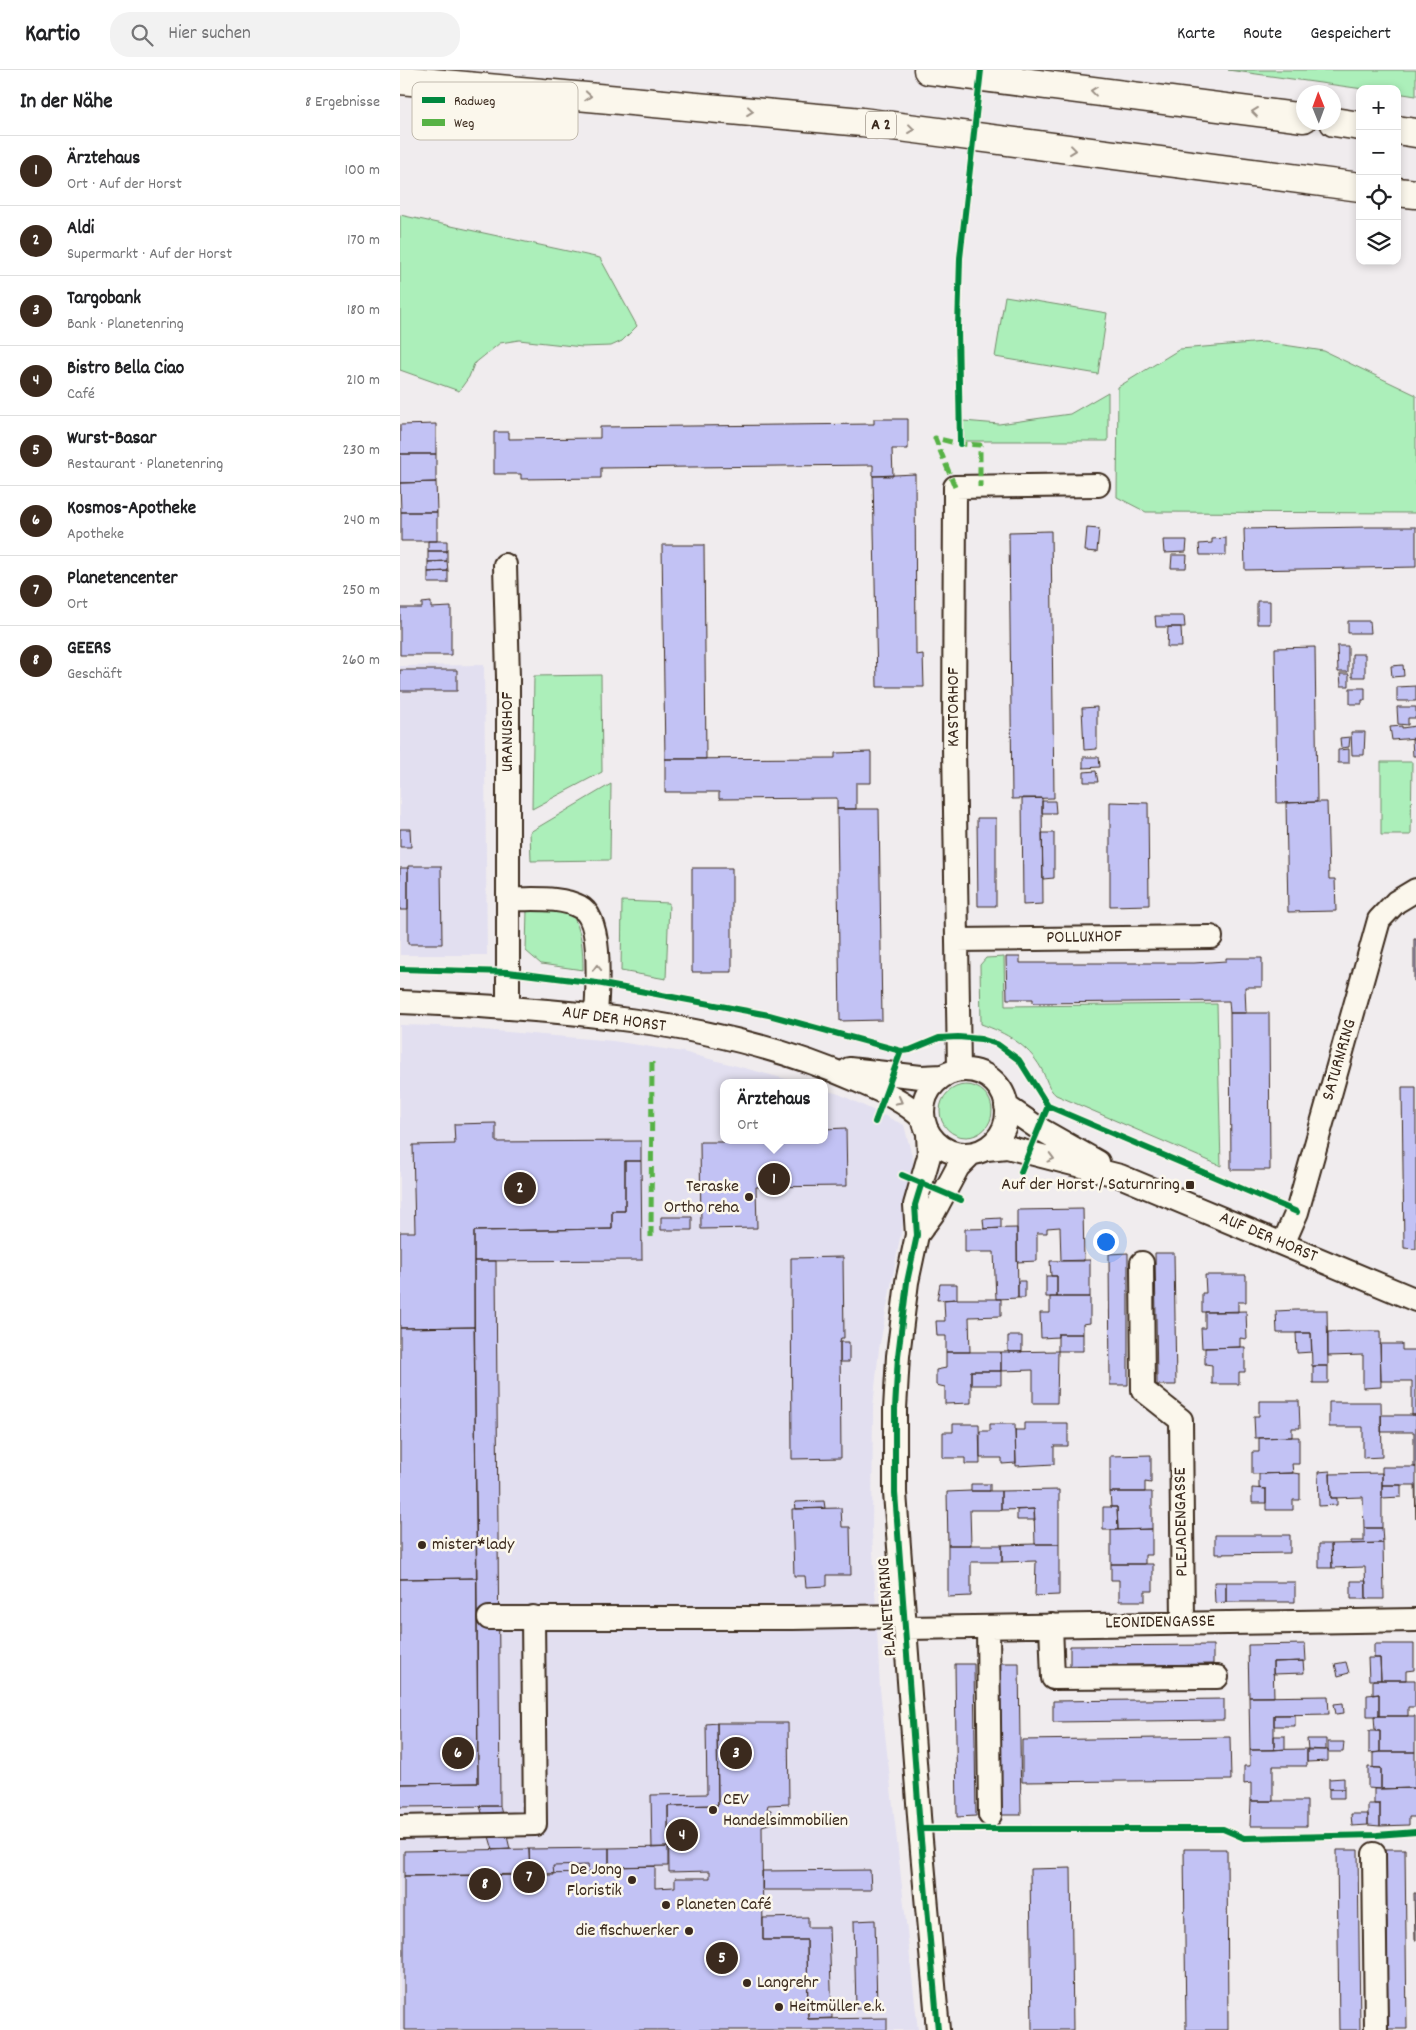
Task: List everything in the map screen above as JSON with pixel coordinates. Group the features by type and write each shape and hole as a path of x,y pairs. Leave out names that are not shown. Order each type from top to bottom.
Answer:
{"highway":[{"path":"928,70 1296,117"},
{"name":"A 2","path":"400,80 422,82"},
{"name":"A 2","path":"578,96 862,122 1356,186"},
{"path":"1341,123 1356,125"},
{"path":"1401,131 1416,133"},
{"path":"1401,192 1416,194"}],"street":[{"name":"KASTORHOF","path":"951,1073 957,940 954,746 955,487 1098,485"},
{"name":"URANUSHOF","path":"505,565 508,677 508,1007"},
{"name":"SATURNRING","path":"1283,1244 1297,1212 1379,920 1396,902 1416,890"},
{"path":"508,899 572,903 583,908 591,917 596,944 596,1016"},
{"name":"POLLUXHOF","path":"957,940 1211,937"},
{"name":"AUF DER HORST","path":"400,1002 508,1007 596,1016 708,1035 756,1046 823,1066 885,1094 911,1107 926,1127"},
{"name":"AUF DER HORST","path":"823,1066 921,1077 951,1073"},
{"path":"975,1072 990,1078 1001,1091 1006,1106 1006,1122 999,1137 979,1151 954,1153 939,1147 926,1127 924,1102 930,1087 951,1073 975,1072"},
{"name":"AUF DER HORST","path":"1006,1106 1038,1128 1120,1176 1416,1300"},
{"name":"PLANETENRING","path":"926,1127 929,1156 915,1205 917,1235 902,1314 895,1409 895,1494 920,1829 938,2030"},
{"name":"AUF DER HORST","path":"979,1151 1007,1147 1120,1176"},
{"name":"PLANETENRING","path":"917,1235 934,1212 958,1167 979,1151"},
{"name":"PLEJADENGASSE","path":"1142,1263 1143,1390 1181,1420 1183,1623"},
{"path":"400,1827 535,1824 533,1617"},
{"name":"LEONIDENGASSE","path":"489,1618 793,1618 988,1627 1416,1620"},
{"path":"1052,1625 1053,1678 1217,1677"},
{"path":"988,1627 990,1815"},
{"path":"1374,1854 1376,2030"}],"shaded area":[{"path":"484,665 487,955 400,955 400,666"},
{"path":"400,1025 437,1026 613,1041 683,1052 786,1079 720,1079 720,1144 828,1144 828,1091 839,1094 904,1125 914,1164 879,1349 873,1407 872,1531 880,1689 918,2030 400,2030"}],"green space":[{"path":"1228,70 1416,70 1416,96 1401,94 1401,85 1356,85 1356,88"},
{"path":"400,215 600,258 637,326 622,341 611,346 582,347 519,340 500,343 474,364 469,377 459,391 400,370"},
{"path":"1005,296 1107,313 1098,374 995,357"},
{"path":"1264,342 1324,351 1416,395 1416,513 1146,512 1117,497 1118,387 1180,349"},
{"path":"1108,392 1108,441 964,441 963,421 999,424 1070,414"},
{"path":"601,675 602,772 532,809 534,676"},
{"path":"1381,762 1412,762 1411,835 1381,835"},
{"path":"611,784 610,860 531,861 530,832"},
{"path":"622,901 669,903 666,979 621,971"},
{"path":"527,909 570,911 579,932 583,970 541,964 526,951"},
{"path":"1004,957 1005,1006 1217,1004 1221,1166 1056,1095 1049,1086 1036,1060 1023,1046 999,1031 981,1024 980,965 986,958"},
{"path":"966,1085 976,1087 984,1093 990,1101 992,1111 990,1121 984,1129 976,1135 966,1137 956,1135 948,1129 942,1121 940,1111 942,1101 948,1093 956,1087"}],"building":[{"path":"874,419 908,419 908,449 892,449 893,476 873,476 873,465 601,468 601,478 521,479 521,474 494,474 494,432 509,432 509,439 600,438 600,427 874,424"},
{"path":"436,424 436,454 400,454 400,425"},
{"path":"400,454 436,454 436,482 400,483"},
{"path":"915,474 916,655 923,654 924,687 877,687 873,476"},
{"path":"436,482 437,512 401,512 400,483"},
{"path":"401,512 437,512 437,541 401,541"},
{"path":"1416,527 1416,567 1245,570 1244,529"},
{"path":"1087,528 1099,529 1097,552 1085,551"},
{"path":"1051,531 1054,798 1012,799 1009,532"},
{"path":"1226,538 1226,555 1200,555 1199,544 1212,543 1212,539"},
{"path":"1163,540 1187,540 1186,552 1164,553"},
{"path":"428,541 447,541 447,551 428,551"},
{"path":"662,545 704,545 706,759 665,759"},
{"path":"428,551 447,551 447,561 428,562"},
{"path":"1172,555 1187,555 1186,568 1171,568"},
{"path":"447,561 448,571 428,572 428,562"},
{"path":"448,571 448,583 428,583 428,572"},
{"path":"1257,601 1270,601 1270,624 1257,624"},
{"path":"431,602 431,608 451,607 451,655 400,655 400,608 422,608 422,603"},
{"path":"1155,616 1184,616 1185,627 1156,627"},
{"path":"1348,621 1370,621 1371,633 1348,633"},
{"path":"1168,627 1181,627 1182,647 1167,647"},
{"path":"1337,646 1348,646 1348,672 1338,672"},
{"path":"1315,647 1317,802 1277,803 1275,648"},
{"path":"1352,654 1365,654 1365,677 1352,677"},
{"path":"1403,665 1404,676 1392,677 1391,666"},
{"path":"400,670 457,670 457,691 400,691"},
{"path":"1340,674 1349,674 1349,686 1341,686"},
{"path":"1416,686 1416,701 1397,701 1397,687"},
{"path":"1350,688 1365,688 1365,700 1362,700 1362,704 1350,704"},
{"path":"1097,707 1097,749 1084,750 1082,708"},
{"path":"1397,707 1416,707 1416,718 1408,718 1408,725 1398,724"},
{"path":"1402,726 1402,728 1416,726 1416,738 1392,740 1390,727"},
{"path":"1351,732 1365,732 1364,755 1352,755"},
{"path":"1350,737 1349,747 1341,748 1340,738"},
{"path":"1412,739 1416,739 1416,756 1413,756"},
{"path":"1349,749 1349,763 1338,763 1338,750"},
{"path":"871,752 871,783 856,783 856,809 837,809 837,798 719,799 719,792 665,792 665,759 835,758 835,753"},
{"path":"1083,757 1099,757 1100,767 1083,768"},
{"path":"1096,771 1098,782 1084,782 1084,772"},
{"path":"1022,798 1042,798 1043,904 1023,905"},
{"path":"1042,801 1055,801 1056,813 1042,813"},
{"path":"1110,802 1148,803 1149,905 1110,906"},
{"path":"1327,802 1329,879 1335,879 1336,911 1288,912 1286,803"},
{"path":"837,809 879,809 882,1020 840,1021"},
{"path":"977,818 996,818 996,906 978,906"},
{"path":"400,829 410,829 411,847 400,847"},
{"path":"1042,833 1054,833 1054,878 1043,879"},
{"path":"408,866 441,866 442,944 408,944"},
{"path":"400,868 408,868 408,910 400,910"},
{"path":"692,868 732,868 732,972 692,972"},
{"path":"1414,939 1416,939 1416,981 1414,981"},
{"path":"1006,957 1020,957 1020,963 1194,963 1226,961 1226,958 1262,958 1262,987 1245,987 1246,1013 1230,1013 1229,1001 1033,1003 1033,999 1007,999"},
{"path":"1230,1013 1269,1013 1270,1170 1231,1170"},
{"path":"1402,1087 1416,1087 1416,1249 1404,1248"},
{"path":"496,1123 496,1142 641,1141 641,1161 625,1161 625,1211 612,1211 612,1229 474,1231 474,1327 400,1328 400,1232 415,1232 413,1145 455,1144 454,1124"},
{"path":"846,1128 847,1186 756,1187 757,1228 701,1229 700,1142 720,1142 720,1144 828,1144 828,1129"},
{"path":"625,1161 641,1161 642,1260 474,1261 474,1231 612,1229 612,1211 625,1211"},
{"path":"1083,1209 1084,1261 1061,1261 1060,1227 1047,1228 1047,1233 1037,1233 1037,1261 1017,1262 1017,1210"},
{"path":"661,1217 692,1217 692,1230 661,1230"},
{"path":"1001,1218 1001,1228 984,1229 983,1219"},
{"path":"1017,1228 1018,1298 996,1299 994,1252 965,1252 965,1229"},
{"path":"1128,1253 1128,1385 1110,1385 1109,1254"},
{"path":"1155,1253 1174,1253 1176,1385 1157,1385"},
{"path":"843,1257 844,1338 841,1338 840,1342 841,1458 792,1459 791,1258"},
{"path":"1090,1260 1090,1297 1057,1297 1057,1276 1051,1276 1050,1261"},
{"path":"474,1261 496,1261 500,1806 400,1807 400,1784 478,1783"},
{"path":"1205,1275 1246,1275 1246,1302 1238,1302 1238,1312 1202,1312 1202,1293 1206,1293"},
{"path":"1046,1276 1057,1276 1057,1297 1046,1297"},
{"path":"1018,1281 1025,1281 1025,1298 1018,1298"},
{"path":"940,1284 957,1284 957,1299 937,1300"},
{"path":"1050,1297 1090,1297 1090,1323 1083,1324 1083,1334 1058,1334 1058,1337 1041,1338 1040,1313 1050,1313"},
{"path":"1001,1299 1001,1316 969,1317 970,1352 946,1352 946,1336 937,1336 936,1321 945,1321 944,1300"},
{"path":"1327,1310 1328,1366 1312,1366 1311,1333 1277,1333 1276,1311"},
{"path":"1246,1311 1247,1339 1240,1338 1240,1347 1202,1348 1201,1328 1205,1328 1205,1312"},
{"path":"474,1327 477,1578 400,1579 400,1328"},
{"path":"1380,1331 1381,1387 1363,1388 1363,1355 1328,1356 1328,1332"},
{"path":"1296,1333 1311,1333 1312,1352 1297,1353"},
{"path":"1058,1334 1083,1334 1083,1351 1058,1351"},
{"path":"1008,1336 1022,1336 1022,1352 1008,1352"},
{"path":"840,1342 849,1342 849,1362 840,1362"},
{"path":"1380,1344 1402,1344 1402,1350 1416,1350 1416,1415 1412,1415 1412,1381 1381,1381"},
{"path":"1245,1347 1245,1372 1239,1372 1239,1384 1212,1384 1212,1365 1205,1364 1205,1348"},
{"path":"1058,1351 1057,1403 1033,1403 1033,1370 1001,1371 1001,1352"},
{"path":"946,1352 1001,1352 1001,1371 971,1371 971,1403 945,1404 945,1387 936,1385 936,1370 946,1368"},
{"path":"1313,1366 1328,1366 1328,1383 1313,1383"},
{"path":"971,1371 1001,1371 1001,1385 971,1385"},
{"path":"1259,1401 1299,1401 1300,1428 1292,1428 1292,1437 1255,1438 1254,1416 1259,1416"},
{"path":"1329,1402 1381,1402 1382,1457 1363,1458 1363,1427 1329,1427"},
{"path":"1381,1415 1416,1415 1416,1467 1414,1467 1414,1432 1381,1432"},
{"path":"1024,1423 1068,1423 1068,1446 1054,1446 1054,1464 1016,1466 1015,1430 1024,1430"},
{"path":"953,1424 979,1424 980,1464 965,1464 965,1458 943,1458 943,1432 953,1432"},
{"path":"990,1424 1015,1424 1016,1463 1002,1464 1002,1458 980,1458 980,1431 990,1431"},
{"path":"1299,1437 1299,1464 1292,1464 1293,1473 1252,1474 1252,1452 1259,1452 1259,1438"},
{"path":"1151,1455 1151,1483 1145,1482 1145,1492 1110,1492 1110,1456"},
{"path":"1382,1467 1416,1467 1416,1519 1415,1485 1382,1485"},
{"path":"1330,1471 1331,1498 1337,1498 1337,1505 1319,1506 1318,1472"},
{"path":"1382,1473 1382,1528 1364,1528 1363,1497 1331,1498 1330,1474"},
{"path":"1259,1474 1300,1474 1300,1500 1293,1500 1293,1510 1266,1510 1266,1489 1259,1488"},
{"path":"971,1484 990,1484 990,1491 971,1491"},
{"path":"1382,1485 1401,1485 1401,1497 1382,1498"},
{"path":"1252,1488 1266,1489 1266,1503 1252,1503"},
{"path":"1059,1490 1059,1544 1035,1544 1034,1509 1001,1510 1001,1491"},
{"path":"1001,1491 1001,1510 970,1510 971,1545 948,1545 947,1492"},
{"path":"1110,1492 1152,1492 1152,1529 1118,1530 1117,1507 1111,1507"},
{"path":"824,1501 825,1508 796,1509 795,1502"},
{"path":"1103,1507 1117,1507 1118,1530 1103,1530"},
{"path":"841,1508 842,1527 850,1527 851,1575 827,1575 827,1586 806,1587 805,1576 794,1576 792,1509"},
{"path":"1034,1509 1035,1520 1017,1520 1017,1510"},
{"path":"1364,1528 1382,1528 1383,1543 1351,1544 1351,1541 1364,1541"},
{"path":"1152,1529 1152,1555 1145,1555 1145,1564 1111,1564 1111,1530"},
{"path":"1215,1535 1290,1535 1290,1553 1215,1554"},
{"path":"1383,1543 1384,1599 1366,1599 1365,1567 1332,1568 1331,1544"},
{"path":"1059,1544 1059,1595 1035,1596 1036,1561 1002,1562 1002,1545"},
{"path":"1319,1544 1331,1544 1332,1568 1319,1568"},
{"path":"948,1545 1002,1545 1002,1562 971,1562 971,1596 948,1597"},
{"path":"1111,1564 1153,1564 1153,1591 1145,1591 1145,1601 1119,1601 1119,1580 1111,1580"},
{"path":"477,1578 478,1783 400,1784 400,1579"},
{"path":"1351,1581 1366,1581 1366,1599 1351,1599"},
{"path":"1214,1582 1226,1582 1226,1602 1215,1603"},
{"path":"1226,1582 1295,1582 1295,1602 1226,1602"},
{"path":"1305,1644 1306,1661 1273,1662 1274,1697 1249,1697 1248,1645"},
{"path":"1374,1644 1414,1644 1414,1670 1406,1671 1406,1680 1381,1680 1380,1658 1374,1658"},
{"path":"1213,1645 1213,1664 1070,1666 1070,1646"},
{"path":"1368,1658 1380,1658 1381,1680 1369,1680"},
{"path":"1303,1661 1304,1673 1273,1674 1273,1662"},
{"path":"1346,1662 1349,1673 1338,1676 1335,1664"},
{"path":"1000,1663 1019,1663 1021,1815 1001,1815"},
{"path":"955,1664 974,1664 976,1816 957,1817"},
{"path":"1373,1680 1415,1680 1415,1707 1408,1707 1408,1716 1379,1716 1379,1694 1373,1695"},
{"path":"1379,1694 1379,1716 1367,1716 1367,1695"},
{"path":"1328,1696 1329,1714 1274,1715 1274,1750 1250,1750 1249,1697"},
{"path":"1224,1699 1224,1720 1053,1722 1053,1701"},
{"path":"1343,1703 1344,1713 1336,1714 1334,1704"},
{"path":"1274,1715 1295,1715 1295,1726 1274,1726"},
{"path":"1374,1716 1415,1716 1415,1752 1380,1752 1380,1731 1375,1731"},
{"path":"717,1723 788,1723 789,1804 768,1805 767,1809 771,1810 772,1823 762,1826 763,1940 807,1940 808,2019 887,2018 887,2030 404,2030 404,1876 554,1875 553,1866 588,1865 589,1874 609,1873 609,1867 655,1866 655,1888 675,1887 675,1878 710,1878 710,1871 669,1872 668,1806 718,1805"},
{"path":"717,1723 718,1805 668,1806 668,1847 652,1848 651,1795 707,1794 706,1724"},
{"path":"1369,1731 1380,1731 1380,1752 1369,1753"},
{"path":"1274,1736 1285,1736 1285,1749 1274,1750"},
{"path":"1230,1737 1231,1780 1022,1782 1022,1740"},
{"path":"1307,1739 1326,1739 1326,1750 1308,1750"},
{"path":"1328,1742 1344,1742 1343,1752 1328,1752"},
{"path":"1307,1749 1307,1766 1273,1766 1273,1801 1251,1801 1251,1783 1244,1784 1244,1766 1250,1766 1250,1750"},
{"path":"1307,1749 1328,1750 1328,1761 1307,1762"},
{"path":"1415,1752 1415,1788 1381,1789 1381,1768 1373,1768 1373,1753"},
{"path":"1368,1767 1381,1768 1381,1789 1368,1788"},
{"path":"1344,1778 1344,1789 1329,1789 1329,1779"},
{"path":"1415,1788 1416,1817 1409,1817 1409,1825 1380,1826 1380,1804 1374,1804 1374,1789"},
{"path":"1329,1789 1344,1789 1344,1798 1329,1798"},
{"path":"1251,1801 1307,1801 1307,1826 1250,1826"},
{"path":"1368,1804 1380,1804 1380,1826 1368,1825"},
{"path":"480,1806 500,1806 510,1849 493,1850"},
{"path":"1351,1814 1368,1814 1368,1825 1352,1826"},
{"path":"668,1847 668,1866 609,1867 609,1848"},
{"path":"609,1848 609,1873 530,1874 529,1849"},
{"path":"529,1849 530,1874 404,1876 404,1851"},
{"path":"1184,1849 1227,1849 1228,2030 1186,2030"},
{"path":"1386,1849 1405,1849 1407,2029 1388,2029"},
{"path":"1337,1850 1358,1850 1360,2030 1339,2030"},
{"path":"1071,1868 1073,2030 1032,2030 1030,1869"},
{"path":"870,1870 871,1890 762,1890 762,1871"},
{"path":"1414,1893 1416,1893 1416,1940 1415,1940"},
{"path":"808,1917 808,1927 829,1927 832,2018 808,2019 807,1940 763,1940 763,1918"},
{"path":"875,1920 877,2008 856,2009 854,1921"}],"marked path":[{"path":"955,487 935,438 960,444 980,445 980,487"},
{"path":"651,1237 652,1059"}],"cycle path":[{"path":"960,444 958,328 960,258 981,70"},
{"path":"400,969 508,972 597,983 769,1015 901,1051 910,1050 939,1038 981,1039 997,1044 1019,1060 1048,1106 1297,1212"},
{"path":"875,1122 901,1051"},
{"path":"1021,1172 1048,1106"},
{"path":"902,1175 961,1200"},
{"path":"922,1182 915,1205 917,1235 907,1282 898,1356 895,1409 895,1493 920,1829 938,2030"},
{"path":"920,1829 1223,1829 1244,1838 1377,1835 1416,1832"}],"place":[{"name":"Ärztehaus","path":"774,1179"},
{"name":"Auf der Horst / Saturnring","path":"1190,1185"},
{"name":"Aldi","path":"520,1188"},
{"name":"Teraske Ortho reha","path":"749,1197"},
{"name":"mister*lady","path":"422,1545"},
{"name":"Kosmos-Apotheke","path":"458,1753"},
{"name":"Targobank","path":"736,1753"},
{"name":"CEV Handelsimmobilien","path":"713,1810"},
{"name":"Bistro Bella Ciao","path":"682,1835"},
{"name":"Planetencenter","path":"529,1877"},
{"name":"De Jong Floristik","path":"632,1880"},
{"name":"GEERS","path":"485,1884"},
{"name":"Planeten Café","path":"666,1905"},
{"name":"die fischwerker","path":"689,1931"},
{"name":"Wurst-Basar","path":"722,1958"},
{"name":"Langrehr","path":"747,1983"},
{"name":"Heitmüller e.k.","path":"779,2007"}]}
